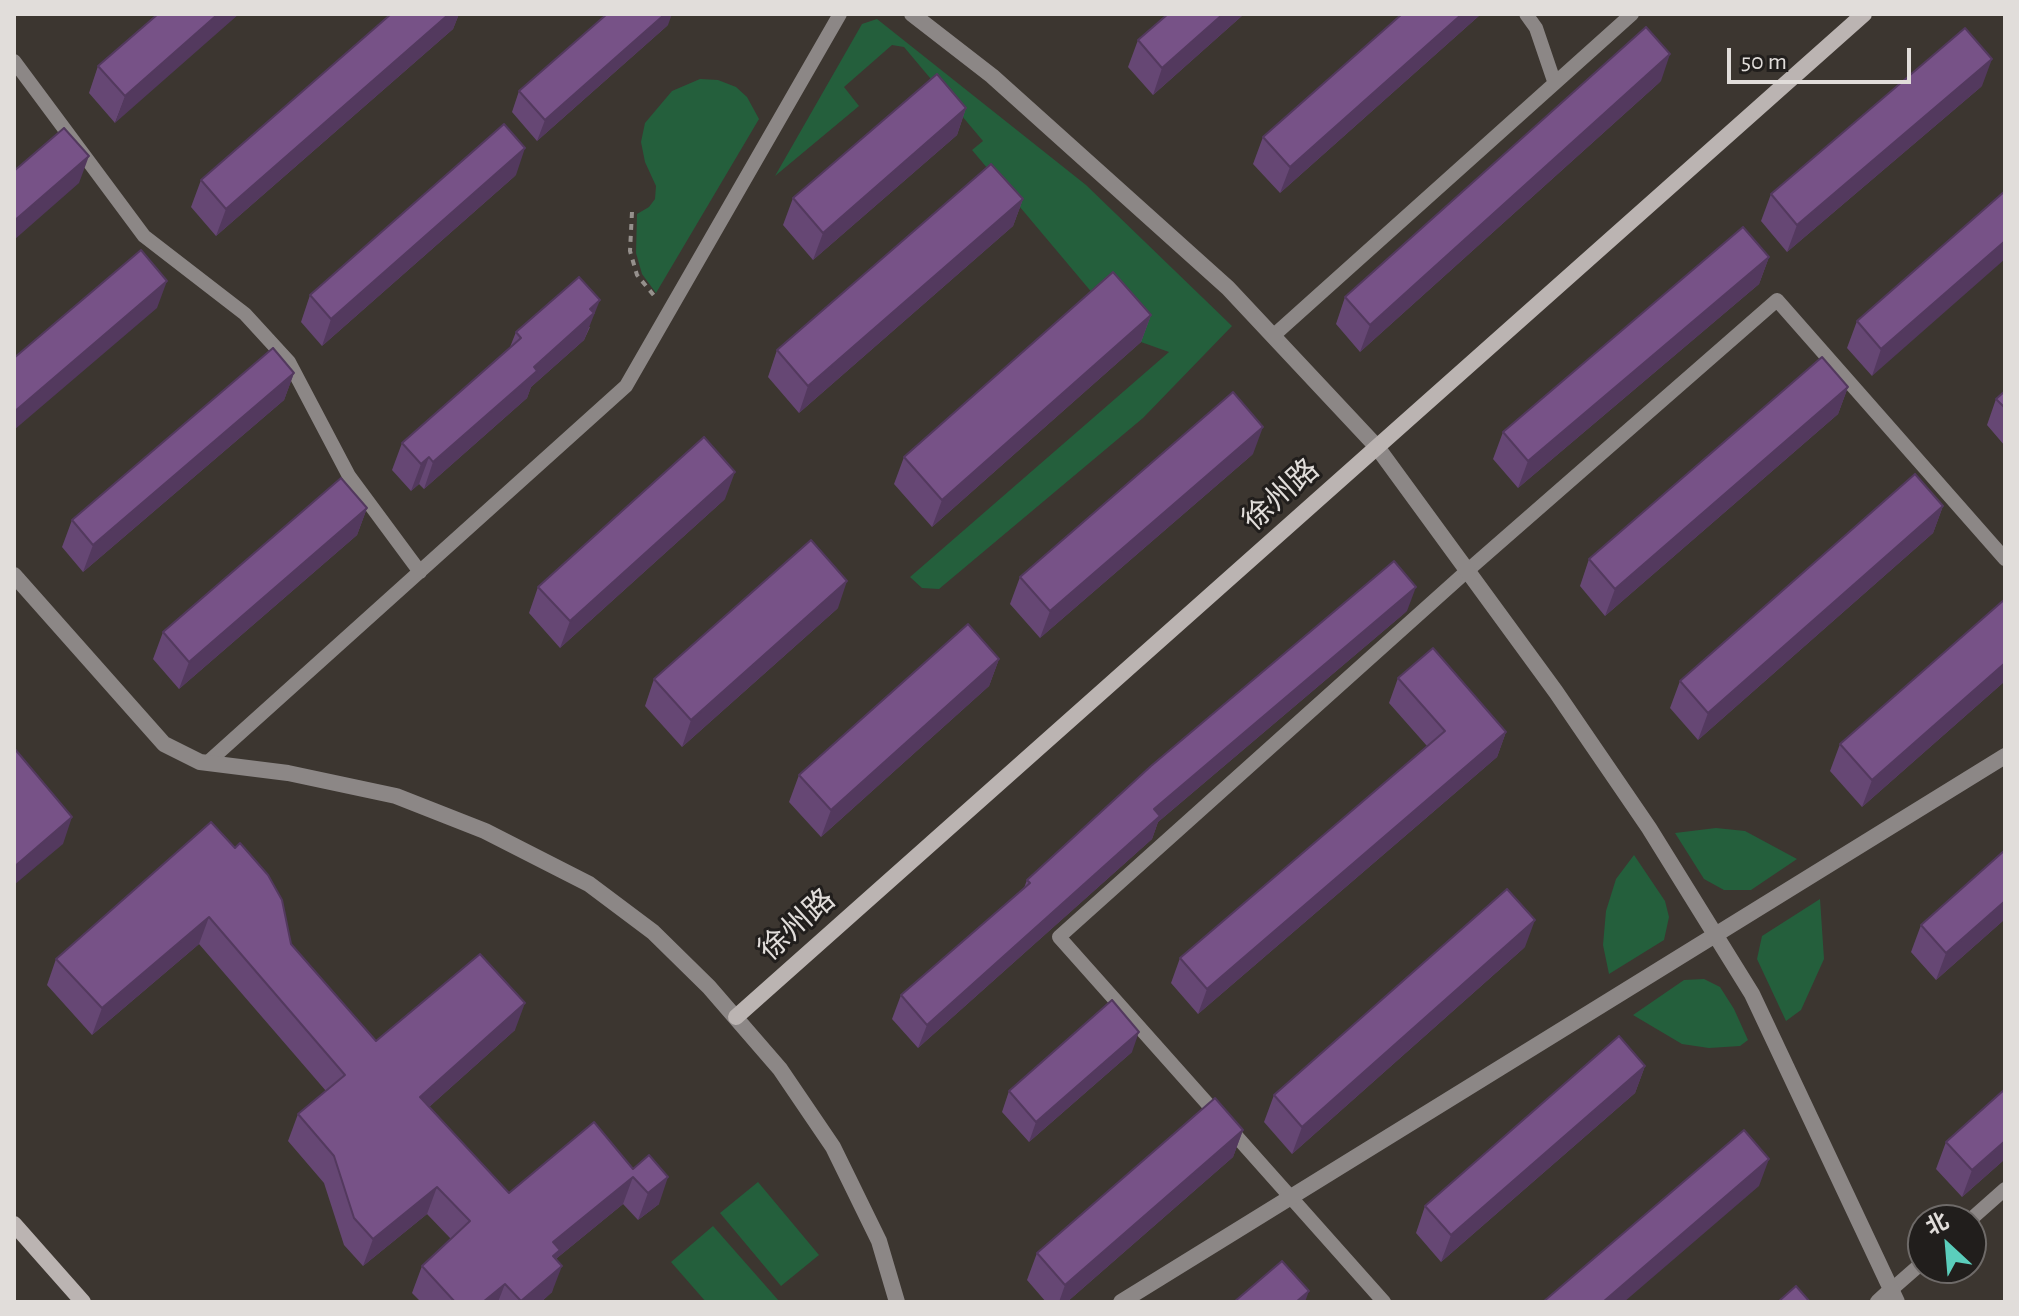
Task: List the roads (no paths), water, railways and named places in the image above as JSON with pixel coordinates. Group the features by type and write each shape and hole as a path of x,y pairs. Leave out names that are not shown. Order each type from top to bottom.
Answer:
{"street":[{"path":"912,14 992,76 1228,288 1377,447 1649,828 1752,994 1894,1296 1878,1302"},
{"name":"徐州路","path":"736,1017 1864,14"},
{"path":"14,575 164,744 207,763 288,773 396,796 485,831 589,884 653,932 736,1017 780,1069 833,1147 879,1241 897,1302"},
{"path":"1121,1302 2005,756"},
{"path":"14,1224 83,1302"}],"lane":[{"path":"207,763 626,386 840,14"},
{"path":"1526,14 1536,28 1554,81"},
{"path":"1273,336 1632,14"},
{"path":"14,61 144,236 245,314 289,362 349,476 420,572"},
{"path":"1384,1302 1059,937 1467,571 1777,300 2005,559"},
{"path":"1987,1205 2005,1189"},
{"path":"1894,1296 1907,1281"}]}
